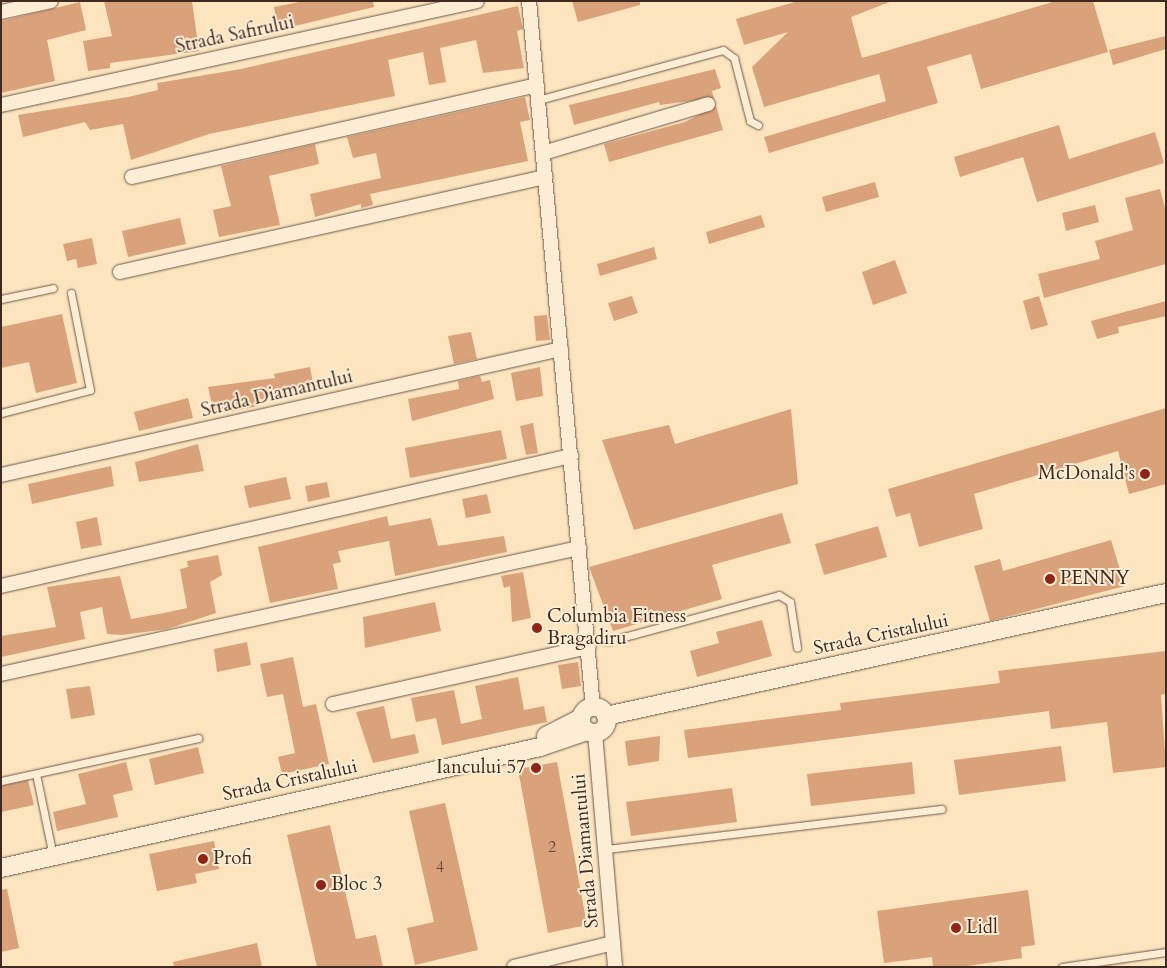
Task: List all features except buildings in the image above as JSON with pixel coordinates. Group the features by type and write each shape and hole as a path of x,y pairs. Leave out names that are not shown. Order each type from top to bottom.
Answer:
{"street":[{"path":"1,12 51,1"},
{"name":"Strada Safirului","path":"1,105 477,1"},
{"name":"Strada Diamantului","path":"528,1 562,349 588,643 592,721 606,849 615,967"},
{"path":"132,177 537,85"},
{"path":"544,153 708,104"},
{"path":"120,272 546,176"},
{"name":"Strada Diamantului","path":"1,475 562,349"},
{"path":"1,586 571,456"},
{"path":"1,674 579,548"},
{"name":"Strada Cristalului","path":"1,859 52,852 370,782 540,747 592,721 1166,593"},
{"path":"333,704 588,643"},
{"name":"Strada Cristalului","path":"1,868 52,852"},
{"path":"514,967 613,943"}],"lane":[{"path":"538,100 723,50 734,58 750,121 758,125"},
{"path":"1,299 54,288"},
{"path":"1,413 90,390 71,293"},
{"path":"588,643 609,641 779,595 790,602 797,647"},
{"path":"1,780 198,738"},
{"path":"36,774 52,852"},
{"path":"606,849 942,809"},
{"path":"1062,967 1166,952"}],"place":[{"name":"McDonald's","path":"1145,474"},
{"name":"PENNY","path":"1050,579"},
{"name":"Columbia Fitness Bragadiru","path":"537,628"},
{"name":"Iancului 57","path":"536,768"},
{"name":"Profi","path":"203,859"},
{"name":"Bloc 3","path":"321,885"},
{"name":"Lidl","path":"956,928"}]}
